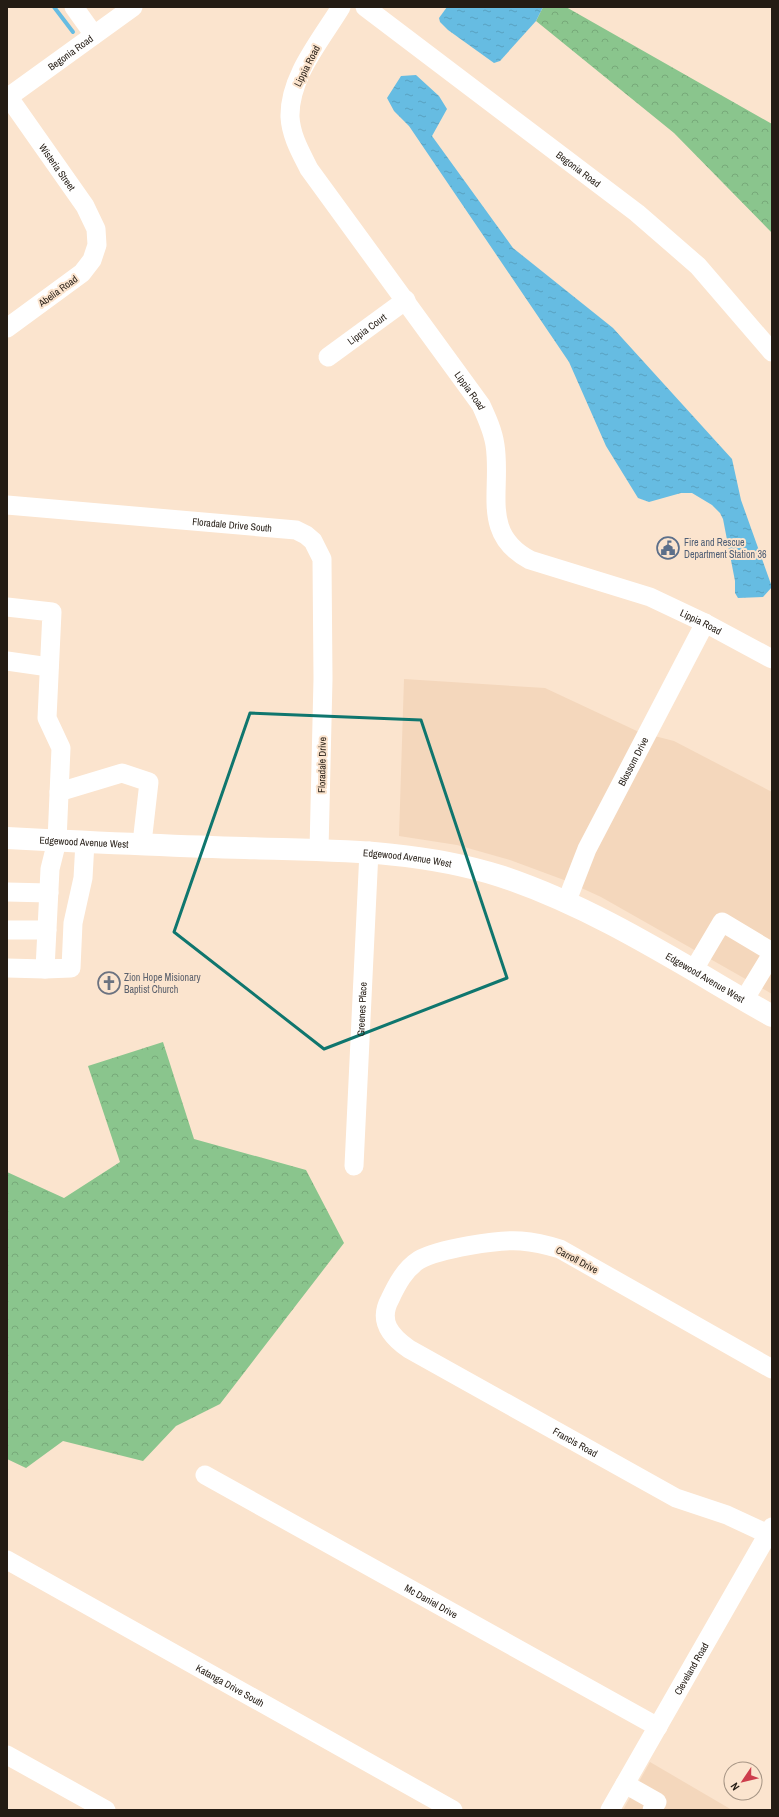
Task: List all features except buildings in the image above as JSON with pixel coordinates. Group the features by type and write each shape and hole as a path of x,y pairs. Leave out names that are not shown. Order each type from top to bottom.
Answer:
{"main road":[{"name":"Edgewood Avenue West","path":"7,838 369,851 429,859 500,876 566,903 623,931 772,1016"}],"street":[{"path":"74,7 94,35"},
{"name":"Begonia Road","path":"8,97 133,7"},
{"name":"Lippia Road","path":"340,7 304,67 294,92 290,118 297,146 309,169 406,300 481,405 490,424 496,446 496,510 499,526 506,541 517,553 530,560 650,597 705,623 772,659"},
{"name":"Begonia Road","path":"365,7 637,213 698,266 772,352"},
{"name":"Wisteria Street","path":"8,97 85,206 96,230 97,245"},
{"name":"Abelia Road","path":"7,328 82,273 92,260 97,245"},
{"name":"Lippia Court","path":"328,357 406,300"},
{"name":"Floradale Drive South","path":"7,505 296,530 306,535 319,549 322,559 323,680"},
{"path":"7,607 52,612 47,718 61,748 57,840 50,869 45,969"},
{"name":"Blossom Drive","path":"566,903 587,849 705,623"},
{"path":"7,662 49,667"},
{"name":"Floradale Drive","path":"320,850 323,680"},
{"path":"59,792 122,773 149,782 142,844"},
{"path":"7,968 71,968 73,924 82,878 85,842"},
{"name":"Greenes Place","path":"354,1166 369,851"},
{"path":"7,892 49,893"},
{"path":"692,971 722,922 772,953 744,1000"},
{"path":"7,930 47,930"},
{"name":"Carroll Drive","path":"389,1331 385,1320 386,1307 400,1280 408,1269 419,1261 433,1254 496,1242 520,1240 560,1249 772,1369"},
{"name":"Francis Road","path":"389,1331 397,1341 409,1349 676,1498 771,1532"},
{"name":"Mc Daniel Drive","path":"205,1474 658,1727"},
{"name":"Cleveland Road","path":"610,1810 771,1532"},
{"name":"Katanga Drive South","path":"7,1560 453,1810"},
{"path":"7,1754 106,1810"},
{"path":"624,1784 657,1802 652,1810"}],"highlighted area":[{"path":"250,713 421,720 507,978 324,1049 174,932"}],"shaded area":[{"path":"404,679 545,688 639,732 674,741 772,792 772,994 601,897 564,880 510,860 457,845 399,836"},
{"path":"650,1762 732,1810 623,1810"}],"green space":[{"path":"543,7 566,7 772,124 772,233 674,133 536,21"},
{"path":"163,1042 194,1139 306,1170 344,1243 220,1404 176,1426 143,1461 63,1441 26,1468 7,1459 7,1172 64,1198 120,1162 88,1066"}],"water":[{"path":"447,7 543,7 536,21 500,61 494,63 448,30 440,22 439,18"},
{"path":"416,75 439,96 447,109 432,136 513,248 613,328 732,459 741,500 772,587 763,597 738,598 735,593 735,581 723,519 720,513 712,505 692,493 681,493 649,502 638,498 606,446 569,362 409,126 394,111 387,98 401,76"}],"waterway":[{"path":"54,7 73,32"}],"place":[{"name":"Fire and Rescue Department Station 36","path":"668,548"},
{"name":"Zion Hope Misionary Baptist Church","path":"109,983"}]}
